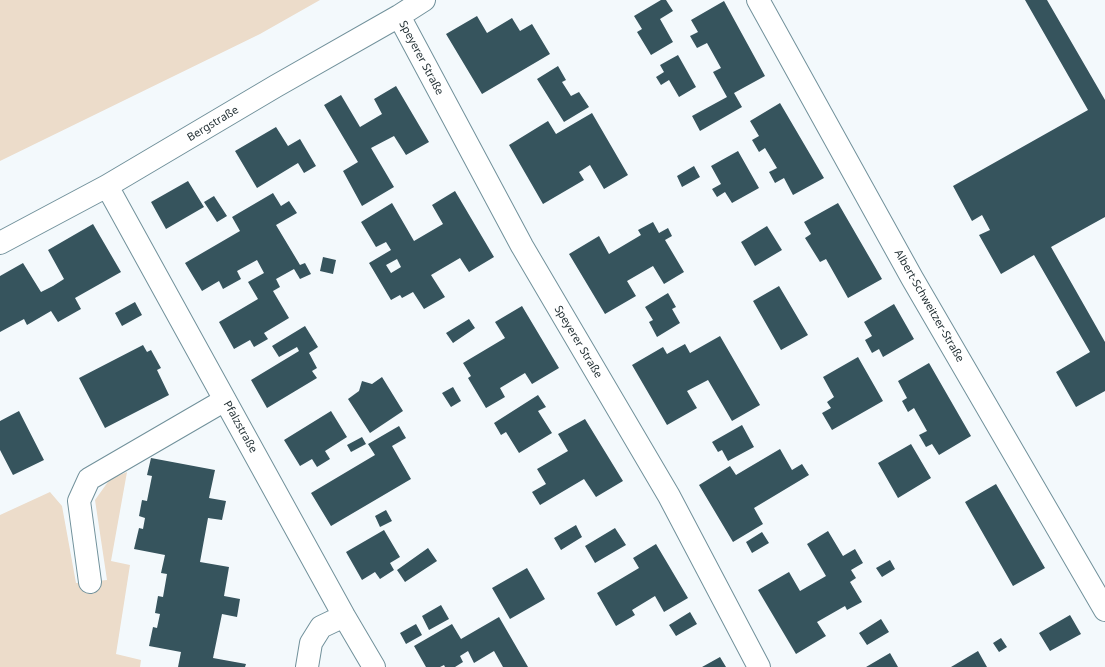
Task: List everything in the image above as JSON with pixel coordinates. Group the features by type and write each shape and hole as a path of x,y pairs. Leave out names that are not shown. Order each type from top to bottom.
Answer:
{"street":[{"name":"Bergstraße","path":"0,243 107,186 424,0"},
{"name":"Albert-Schweitzer-Straße","path":"758,0 912,278 1105,610"},
{"name":"Speyerer Straße","path":"399,16 522,246 669,496 758,667"},
{"name":"Pfalzstraße","path":"107,186 344,616 374,667"},
{"path":"90,582 79,501 89,479 225,400"},
{"path":"307,667 311,643 321,627 344,616"}],"shaded area":[{"path":"0,0 320,0 260,34 0,161"},
{"path":"127,472 111,561 130,565 116,654 141,660 140,667 0,667 0,515 50,492 62,506 76,583 107,580 95,500 110,479"}],"building":[{"path":"661,0 666,0 673,11 660,19 673,42 651,55 637,32 642,29 634,16"},
{"path":"1025,0 1047,0 1105,100 1105,217 1051,247 1105,342 1105,391 1076,407 1056,372 1090,352 1034,255 1001,274 979,235 990,230 982,215 972,221 953,186 1088,110"},
{"path":"724,1 765,76 734,93 742,107 700,131 692,116 727,97 713,72 721,68 707,43 697,48 690,36 698,32 691,20"},
{"path":"477,16 487,33 512,18 520,31 532,24 550,54 482,94 446,34"},
{"path":"678,55 696,87 679,97 669,80 661,85 656,77 664,72 660,65"},
{"path":"558,66 566,80 562,82 571,96 579,92 589,107 564,122 537,79"},
{"path":"396,86 429,142 406,155 394,136 371,148 394,187 362,206 343,171 358,162 324,105 341,95 360,127 382,114 374,99"},
{"path":"780,103 824,178 793,195 784,178 775,183 769,172 777,168 765,148 759,152 752,140 759,136 750,121"},
{"path":"592,113 628,175 604,189 590,165 579,172 584,180 543,204 509,145 548,121 556,134"},
{"path":"276,127 288,146 300,139 316,166 304,173 298,163 257,188 235,151"},
{"path":"738,151 759,188 732,203 725,192 717,197 712,189 721,184 711,166"},
{"path":"694,166 700,177 682,187 677,176"},
{"path":"188,181 204,207 166,229 151,202"},
{"path":"455,191 494,257 469,272 460,258 431,275 445,297 424,309 413,292 402,298 400,295 391,300 369,263 391,250 386,242 376,247 361,222 392,203 414,241 443,224 432,205","holes":["397,259 401,267 391,273 386,265"]},
{"path":"273,193 281,206 289,201 297,213 276,225 300,265 305,263 311,274 300,279 294,269 276,279 280,287 273,291 289,318 264,333 268,339 254,347 250,340 234,349 219,322 258,299 248,282 264,273 257,260 237,271 241,279 223,289 219,281 202,291 185,263 240,231 232,217"},
{"path":"214,196 227,216 217,222 204,202"},
{"path":"838,203 882,279 848,298 826,259 820,262 805,238 811,234 804,222"},
{"path":"653,222 659,233 668,228 672,236 665,240 684,272 664,284 653,266 627,281 636,296 605,314 569,254 599,236 609,254 641,235 638,230"},
{"path":"93,224 121,272 75,298 81,309 58,322 51,311 27,325 24,319 0,332 0,276 23,263 41,292 53,286 64,279 48,250"},
{"path":"767,226 782,250 755,266 741,242"},
{"path":"323,257 336,260 333,274 320,271"},
{"path":"779,286 808,335 781,350 753,301"},
{"path":"668,293 676,307 672,309 680,323 657,337 649,322 653,320 645,307"},
{"path":"135,302 142,315 122,326 115,313"},
{"path":"894,304 914,339 883,357 879,349 872,353 865,340 872,336 864,322"},
{"path":"522,306 559,368 532,384 525,373 500,388 505,397 486,408 468,378 471,376 463,363 505,338 495,322"},
{"path":"469,319 475,328 453,343 446,333"},
{"path":"305,326 318,347 309,353 317,368 312,371 317,378 267,408 251,380 299,351 297,347 279,357 272,346"},
{"path":"720,336 760,405 732,421 708,380 687,391 697,408 667,425 632,365 663,347 667,354 685,344 690,353"},
{"path":"143,345 147,352 151,350 161,368 157,370 169,395 105,428 79,378"},
{"path":"858,357 883,401 832,430 822,413 831,408 827,402 834,397 823,377"},
{"path":"929,363 971,436 939,455 932,444 926,447 919,435 927,431 914,408 908,412 902,401 907,398 898,381"},
{"path":"382,377 403,411 370,433 348,399 359,391 362,381 372,384"},
{"path":"453,387 461,401 451,407 442,393"},
{"path":"538,395 546,407 538,411 552,433 519,453 506,432 501,435 494,423"},
{"path":"19,411 44,460 13,475 0,450 0,421"},
{"path":"331,411 347,437 325,451 330,459 317,467 312,459 300,466 284,440"},
{"path":"585,419 623,481 596,497 584,479 540,505 532,492 546,484 537,469 568,451 558,434"},
{"path":"742,425 754,447 728,461 722,450 718,452 712,442"},
{"path":"399,426 406,438 392,446 411,479 331,526 311,493 375,455 368,444"},
{"path":"362,437 366,444 351,452 347,445"},
{"path":"911,444 931,478 898,498 878,463"},
{"path":"780,449 792,470 802,464 809,475 754,508 763,524 733,542 699,485 730,466 736,475"},
{"path":"151,458 215,470 209,498 226,501 222,520 208,518 200,562 229,567 224,596 240,599 237,617 222,614 213,658 246,664 245,667 178,667 181,652 149,646 153,627 157,628 160,614 155,613 158,596 163,597 167,574 161,573 165,555 134,549 139,528 143,529 145,518 139,516 142,500 147,501 152,476 147,475"},
{"path":"996,484 1045,568 1013,586 965,502"},
{"path":"386,510 392,521 380,527 375,516"},
{"path":"576,525 582,537 561,550 554,538"},
{"path":"615,528 626,545 595,563 585,546"},
{"path":"384,530 400,557 390,563 394,570 380,579 375,572 362,580 346,552"},
{"path":"828,531 843,556 855,549 863,563 851,570 856,578 850,582 862,602 847,610 845,606 817,622 826,636 796,654 758,590 789,572 800,591 826,576 807,544"},
{"path":"762,532 769,543 752,553 746,542"},
{"path":"656,544 688,598 664,612 655,596 632,610 635,615 616,626 597,593 639,568 633,558"},
{"path":"428,548 437,561 405,582 397,570"},
{"path":"890,560 895,569 882,577 876,568"},
{"path":"527,568 545,599 510,619 492,588"},
{"path":"441,605 449,619 429,630 422,616"},
{"path":"690,612 697,624 676,636 669,625"},
{"path":"1070,615 1081,634 1050,651 1039,633"},
{"path":"499,617 528,667 503,667 494,651 474,663 468,651 460,656 463,662 455,667 445,667 444,665 440,667 426,667 414,646 452,624 461,639"},
{"path":"881,619 889,632 867,645 859,633"},
{"path":"416,624 422,635 406,644 400,633"},
{"path":"1001,638 1007,647 999,652 993,643"},
{"path":"978,651 987,667 951,667"},
{"path":"890,653 898,667 866,667"},
{"path":"720,657 726,667 702,667"}]}
